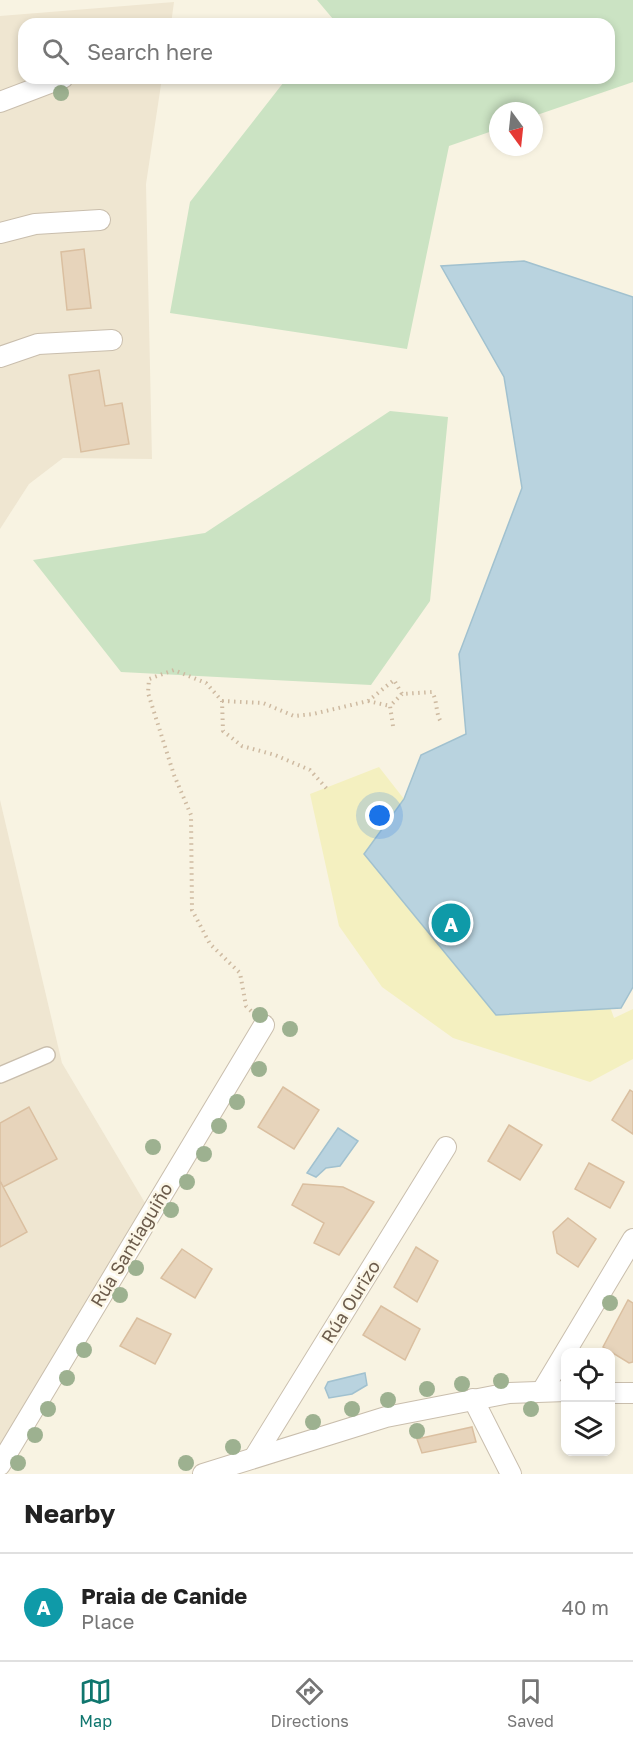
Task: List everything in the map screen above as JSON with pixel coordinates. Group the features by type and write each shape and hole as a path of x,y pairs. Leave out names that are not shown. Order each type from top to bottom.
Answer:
{"street":[{"path":"0,102 47,84"},
{"path":"0,233 35,224 100,220"},
{"path":"0,357 38,344 112,340"},
{"name":"Rúa Santiaguiño","path":"0,1465 264,1025"},
{"path":"0,1075 47,1054"},
{"name":"Rúa Ourizo","path":"255,1456 446,1147"},
{"path":"543,1391 633,1239"},
{"path":"203,1474 386,1417 473,1399 543,1391 561,1392"},
{"path":"615,1393 633,1393"},
{"path":"473,1399 511,1474"}],"path":[{"path":"264,1025 246,1006 240,973 210,944 192,910 191,815 174,774 148,693 149,679 174,670 206,683 222,701 223,730 242,746 275,755 310,770 327,789"},
{"path":"368,701 394,680 402,694"},
{"path":"390,706 402,694 432,692 436,699 436,713 441,722"},
{"path":"222,701 263,703 294,717 368,701 390,706"},
{"path":"390,706 393,726"}],"shaded area":[{"path":"174,2 172,18 18,18 18,84 161,84 146,184 152,459 63,458 29,484 0,529 0,16"},
{"path":"0,800 62,1063 151,1213 0,1465"}],"green space":[{"path":"317,0 633,0 633,82 543,113 543,102 489,102 489,132 449,146 407,349 170,313 190,202 282,84 615,84 615,18 332,18"},
{"path":"390,411 448,417 430,601 371,685 121,672 33,560 205,533"}],"sand":[{"path":"379,767 404,799 596,968 614,1018 633,1009 633,1059 590,1082 453,1038 382,987 339,926 310,794"}],"water":[{"path":"524,261 633,297 633,987 621,1008 496,1015 364,854 404,799 421,755 466,734 459,654 522,488 504,377 441,266"},
{"path":"338,1128 358,1141 340,1166 326,1168 316,1177 307,1173"},
{"path":"365,1373 367,1385 352,1394 329,1398 325,1388 328,1382"}],"building":[{"path":"84,249 91,308 67,310 61,252"},
{"path":"99,370 105,406 122,403 129,444 81,452 69,375"},
{"path":"283,1087 319,1110 294,1149 258,1127"},
{"path":"630,1090 633,1092 633,1134 612,1120"},
{"path":"29,1107 57,1159 3,1187 0,1181 0,1123"},
{"path":"509,1125 542,1145 520,1180 488,1161"},
{"path":"589,1163 624,1182 610,1208 575,1189"},
{"path":"0,1181 27,1232 0,1247"},
{"path":"303,1184 343,1187 374,1202 339,1255 314,1243 324,1223 292,1205"},
{"path":"568,1218 596,1239 578,1267 557,1253 553,1232"},
{"path":"416,1247 438,1261 417,1302 394,1287"},
{"path":"182,1249 212,1269 195,1298 161,1278"},
{"path":"628,1300 633,1303 633,1362 629,1363 615,1354 615,1348 603,1347"},
{"path":"381,1306 420,1329 405,1360 363,1335"},
{"path":"137,1318 171,1334 155,1364 120,1346"},
{"path":"472,1427 476,1442 422,1453 417,1439"}],"place":[{"name":"Praia de Canide","path":"451,923"}]}
